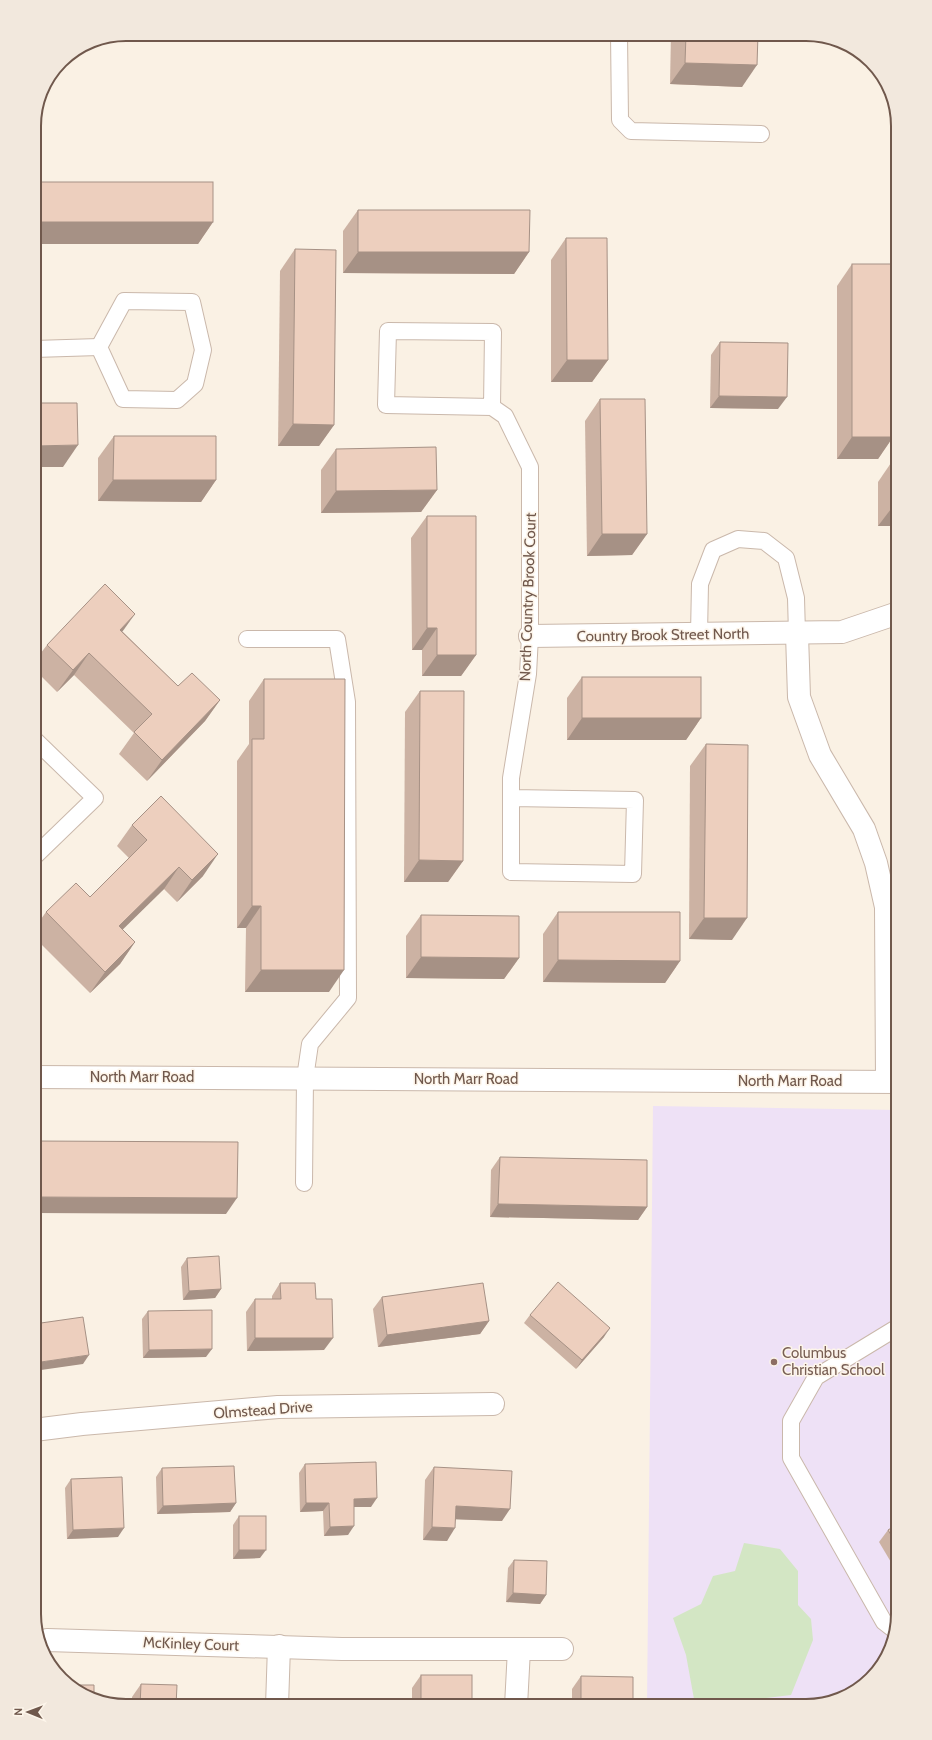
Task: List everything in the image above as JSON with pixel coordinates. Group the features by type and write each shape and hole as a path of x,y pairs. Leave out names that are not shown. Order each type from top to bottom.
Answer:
{"street":[{"name":"Country Brook Street North","path":"530,636 797,634 842,632 891,615"},
{"path":"797,634 799,697 820,755 864,829 876,863 886,907 891,1052"},
{"name":"North Marr Road","path":"41,1077 891,1081"},
{"name":"Olmstead Drive","path":"41,1429 82,1424 278,1407 493,1404"},
{"name":"McKinley Court","path":"45,1641 279,1646 342,1649 562,1649"},
{"path":"277,1699 279,1646"},
{"path":"516,1699 519,1649"}],"lane":[{"path":"619,41 620,120 631,131 761,134"},
{"path":"124,301 192,302 202,350 195,384 177,400 123,399 99,347 124,301"},
{"path":"388,331 493,332 492,407 386,405 388,331"},
{"path":"41,349 99,347"},
{"name":"North Country Brook Court","path":"492,407 505,416 530,467 530,636 528,674 511,778 511,798 511,872 633,874 635,800 511,798"},
{"path":"699,634 700,584 713,550 738,539 764,541 786,558 796,598 797,634"},
{"path":"247,639 337,639 348,702 348,998 310,1044 305,1078 304,1183"},
{"path":"41,746 95,798 41,851"},
{"path":"890,1626 884,1622 791,1458 791,1421 816,1377 891,1331"}],"shaded area":[{"name":"Columbus Christian School","path":"653,1106 891,1110 891,1620 882,1652 877,1661 862,1678 839,1693 823,1697 812,1699 647,1699"}],"green space":[{"path":"744,1543 780,1549 798,1571 798,1605 811,1619 813,1640 791,1695 758,1699 694,1699 686,1655 673,1618 701,1604 713,1576 735,1571"}],"building":[{"path":"686,41 758,41 757,65 685,63"},
{"path":"41,182 213,182 213,222 41,222"},
{"path":"358,210 530,210 529,252 358,252"},
{"path":"566,238 607,238 608,360 567,360"},
{"path":"295,249 336,250 334,425 293,424"},
{"path":"852,264 891,264 891,437 852,437"},
{"path":"720,342 788,343 787,397 719,396"},
{"path":"600,399 645,399 647,534 602,534"},
{"path":"41,403 77,403 78,445 41,446"},
{"path":"114,436 216,436 216,480 113,480"},
{"path":"436,447 437,490 336,491 336,449"},
{"path":"427,516 476,516 476,655 437,655 437,628 427,628"},
{"path":"105,584 135,614 120,630 178,686 192,673 220,700 162,760 134,732 152,714 89,653 73,670 47,645"},
{"path":"582,677 701,677 701,718 582,718"},
{"path":"264,679 345,679 344,970 261,970 261,906 252,906 252,739 264,739"},
{"path":"420,691 464,691 463,861 419,860"},
{"path":"706,744 748,745 747,918 704,918"},
{"path":"161,796 218,854 192,880 179,867 119,926 135,942 105,972 46,912 76,883 90,897 147,840 132,825"},
{"path":"558,912 680,912 680,961 558,960"},
{"path":"421,915 519,916 519,958 421,957"},
{"path":"41,1141 238,1142 237,1198 41,1197"},
{"path":"500,1157 647,1160 647,1207 498,1204"},
{"path":"219,1256 221,1289 189,1291 187,1258"},
{"path":"558,1282 610,1328 582,1360 530,1315"},
{"path":"280,1283 315,1283 316,1299 332,1299 333,1338 255,1338 255,1299 281,1299"},
{"path":"483,1283 489,1321 387,1335 382,1297"},
{"path":"212,1310 212,1349 149,1350 148,1311"},
{"path":"83,1317 89,1355 41,1362 41,1323"},
{"path":"376,1462 377,1498 354,1499 354,1526 330,1527 329,1503 306,1503 305,1464"},
{"path":"234,1466 236,1503 163,1506 162,1468"},
{"path":"434,1467 512,1471 510,1509 456,1506 455,1528 432,1527"},
{"path":"122,1477 124,1528 73,1530 71,1479"},
{"path":"239,1516 266,1516 266,1550 239,1550"},
{"path":"514,1560 547,1561 546,1595 513,1593"},
{"path":"421,1675 472,1675 472,1699 421,1699"},
{"path":"581,1676 633,1677 633,1699 581,1699"},
{"path":"141,1684 177,1685 176,1699 140,1699"},
{"path":"79,1685 94,1685 94,1692"}],"place":[{"name":"Columbus Christian School","path":"774,1362"}]}
